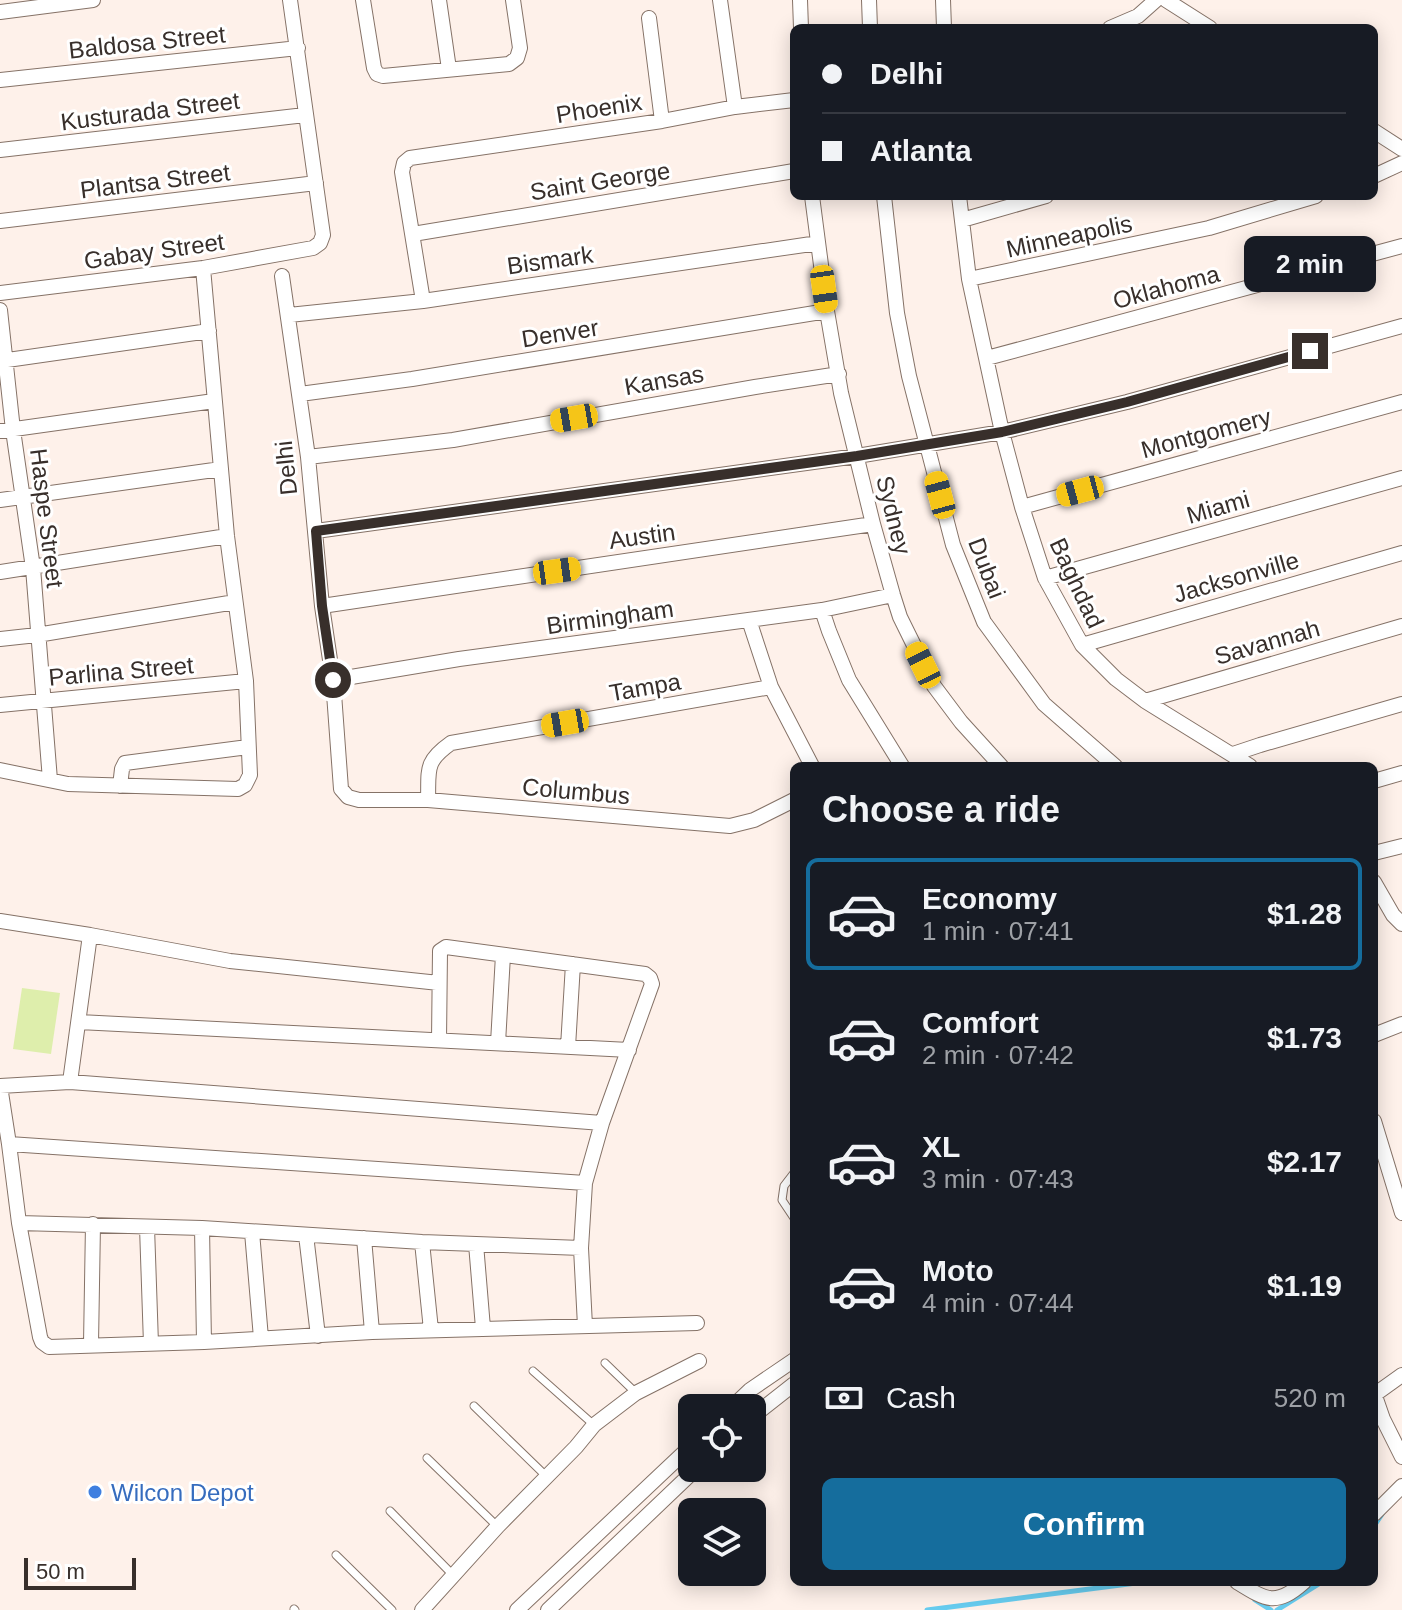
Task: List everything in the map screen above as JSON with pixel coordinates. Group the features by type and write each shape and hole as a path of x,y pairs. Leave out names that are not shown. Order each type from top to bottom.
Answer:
{"street":[{"path":"0,12 93,0"},
{"path":"290,0 316,183"},
{"path":"363,0 374,68 377,74 383,76 509,64 517,58 520,48 513,0"},
{"path":"439,0 449,69"},
{"path":"720,0 735,107"},
{"path":"800,0 801,24"},
{"path":"869,0 870,24"},
{"path":"943,0 944,24"},
{"path":"1119,24 1138,16 1156,0"},
{"path":"1166,0 1204,24"},
{"path":"649,18 662,121"},
{"name":"Baldosa Street","path":"0,80 298,48"},
{"name":"Phoenix","path":"413,234 402,172 404,163 410,158 790,100"},
{"name":"Kusturada Street","path":"0,150 305,115"},
{"path":"1378,134 1402,149"},
{"path":"1378,174 1402,163"},
{"name":"Saint George","path":"413,234 790,172"},
{"name":"Plantsa Street","path":"0,221 316,183"},
{"name":"Gabay Street","path":"0,293 203,268 313,248 320,243 323,235 316,183"},
{"name":"Sydney","path":"813,200 841,393 873,524 900,617 934,686 997,762"},
{"name":"Dubai","path":"884,200 897,313 909,376 953,545 984,622 1044,704 1110,762"},
{"name":"Baghdad","path":"960,200 969,279 1002,432 1045,578 1082,645 1116,679 1145,701 1244,762"},
{"path":"962,220 1032,200"},
{"name":"Minneapolis","path":"969,279 1209,228 1303,200"},
{"path":"413,234 423,301"},
{"name":"Bismark","path":"289,315 423,301 818,243"},
{"name":"Oklahoma","path":"987,358 1402,246"},
{"path":"0,770 68,784 238,789 245,785 250,775 246,681 227,536 203,268"},
{"name":"Delhi","path":"282,276 308,457 322,606 333,680 341,789 348,797"},
{"name":"Haspe Street","path":"0,310 6,430 22,498 33,568 50,780"},
{"name":"Denver","path":"300,394 412,379 827,311"},
{"path":"316,531 857,456 1002,432 1127,402 1402,326"},
{"path":"2,361 209,331"},
{"name":"Kansas","path":"308,457 453,440 839,374"},
{"path":"6,430 214,401"},
{"name":"Montgomery","path":"1022,507 1402,402"},
{"path":"0,500 221,469"},
{"name":"Miami","path":"1045,578 1402,478"},
{"name":"Austin","path":"322,606 873,524"},
{"path":"0,572 227,536"},
{"name":"Jacksonville","path":"1082,645 1402,553"},
{"name":"Birmingham","path":"333,680 459,659 822,610 893,595"},
{"path":"0,639 235,602"},
{"path":"822,610 849,680 900,762"},
{"path":"749,620 771,687 810,762"},
{"name":"Savannah","path":"1145,701 1402,626"},
{"name":"Parlina Street","path":"0,705 246,681"},
{"name":"Tampa","path":"428,800 429,763 451,743 771,687"},
{"path":"1233,754 1402,704"},
{"path":"120,786 125,763 248,747"},
{"path":"1378,780 1402,773"},
{"name":"Columbus","path":"348,797 359,800 428,800 730,826 754,820 790,802"},
{"path":"1378,852 1402,846"},
{"path":"1378,889 1402,924"},
{"path":"0,921 230,961 439,983"},
{"path":"70,1082 90,935"},
{"path":"439,1040 440,951 446,947 645,974 650,978 652,984 602,1123 585,1183 581,1248 585,1326"},
{"path":"498,1043 503,955"},
{"path":"568,1047 573,964"},
{"path":"79,1022 629,1050"},
{"path":"1378,1033 1402,1024"},
{"path":"602,1123 70,1082 0,1086 19,1223 42,1342 49,1347 372,1332 697,1323"},
{"path":"1378,1134 1402,1213"},
{"path":"9,1144 585,1183"},
{"path":"19,1223 202,1228 581,1248"},
{"path":"91,1344 93,1224"},
{"path":"147,1227 151,1344"},
{"path":"202,1228 204,1342"},
{"path":"252,1232 261,1338"},
{"path":"306,1235 318,1336"},
{"path":"364,1238 372,1332"},
{"path":"422,1242 431,1330"},
{"path":"476,1244 483,1328"},
{"path":"422,1610 594,1425 636,1393 699,1361"},
{"path":"746,1394 790,1363"},
{"path":"1378,1391 1402,1375"},
{"path":"766,1406 790,1387"},
{"path":"1378,1405 1402,1457"},
{"path":"517,1610 678,1458"},
{"path":"548,1610 682,1482"},
{"path":"1378,1510 1402,1486"},
{"path":"1243,1586 1274,1600 1286,1597 1299,1586"}],"lane":[{"path":"790,1178 784,1186 782,1200 790,1212"},
{"path":"605,1363 636,1393"},
{"path":"533,1371 594,1425"},
{"path":"474,1406 546,1476"},
{"path":"427,1458 498,1526"},
{"path":"390,1511 454,1576"},
{"path":"336,1555 392,1610"}],"green space":[{"path":"22,988 60,993 51,1054 13,1049"}],"waterway":[{"path":"1378,1520 1382,1514"},
{"path":"927,1610 1113,1586"},
{"path":"1277,1610 1316,1586"},
{"path":"1255,1600 1271,1610"}],"place":[{"name":"Wilcon Depot","path":"95,1492"}],"route":[{"path":"333,680 322,606 316,531 857,456 1002,432 1127,402 1310,351"}]}
